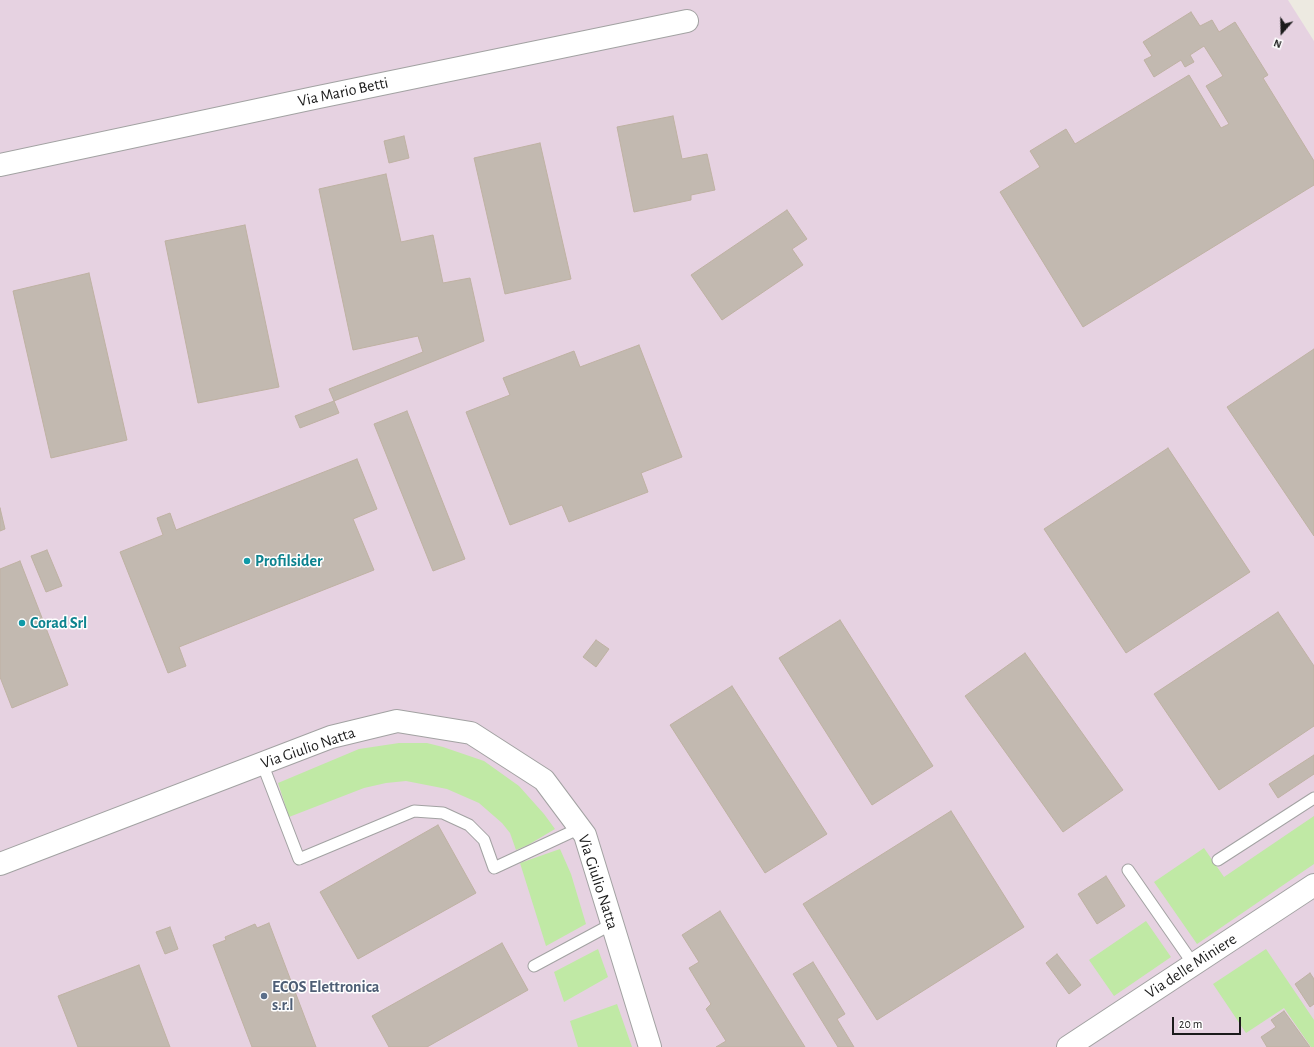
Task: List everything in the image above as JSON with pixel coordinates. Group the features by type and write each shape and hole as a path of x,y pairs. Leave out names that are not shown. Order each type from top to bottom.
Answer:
{"street":[{"name":"Via Mario Betti","path":"0,165 306,99 687,21"},
{"name":"Via Giulio Natta","path":"0,864 331,737 397,721 471,733 544,780 585,834 650,1047"},
{"name":"Via delle Miniere","path":"1068,1047 1314,885"}],"lane":[{"path":"262,763 299,859 414,811 443,813 469,824 484,840 494,868 580,828"},
{"path":"1218,860 1314,798"},
{"path":"1128,870 1194,965"},
{"path":"534,966 612,924"}],"shaded area":[{"path":"0,0 1288,0 1314,41 1314,1047 0,1047"}],"green space":[{"path":"399,743 427,743 484,761 519,786 555,829 528,845 516,850 510,833 502,823 479,803 447,789 406,781 386,783 364,788 289,817 278,783 359,749"},
{"path":"1314,816 1314,864 1197,944 1154,882 1204,848 1224,877"},
{"path":"560,849 571,874 586,924 546,946 520,863"},
{"path":"1146,921 1171,957 1114,996 1089,960"},
{"path":"598,949 608,977 564,1002 554,972"},
{"path":"1266,949 1314,1020 1314,1047 1311,1047 1284,1008 1246,1033 1213,984"},
{"path":"617,1004 632,1047 578,1047 570,1021"}],"building":[{"path":"1191,12 1200,26 1212,20 1219,32 1235,22 1268,75 1263,78 1314,161 1314,185 1083,327 1000,192 1040,167 1030,151 1066,129 1075,144 1189,75 1221,128 1229,124 1206,86 1223,76 1204,46 1190,55 1194,62 1185,67 1181,60 1154,77 1144,60 1152,56 1143,42"},
{"path":"673,116 682,159 707,154 715,190 691,195 691,200 634,212 617,127"},
{"path":"404,136 409,158 389,163 384,141"},
{"path":"540,143 571,279 505,294 474,158"},
{"path":"386,174 401,242 433,235 443,283 470,278 484,341 334,401 329,389 423,352 418,336 353,350 319,189"},
{"path":"787,210 807,239 792,249 803,265 722,320 691,275"},
{"path":"245,225 279,387 198,403 165,241"},
{"path":"89,273 127,440 51,458 13,291"},
{"path":"639,345 682,457 641,473 648,492 569,522 562,505 510,525 466,412 510,395 503,378 574,351 580,367"},
{"path":"1314,349 1314,536 1227,407"},
{"path":"334,401 339,413 300,428 295,416"},
{"path":"407,411 465,559 433,571 374,424"},
{"path":"1168,448 1250,572 1126,653 1044,529"},
{"name":"Profilsider","path":"357,459 377,509 353,519 374,570 179,647 186,666 168,673 120,552 163,535 157,518 170,513 176,530"},
{"path":"0,508 5,529 0,531"},
{"path":"47,550 62,586 46,592 31,556"},
{"name":"Corad Srl","path":"20,561 68,685 12,708 0,677 0,569"},
{"path":"1278,612 1314,666 1314,726 1219,790 1154,694"},
{"path":"840,620 933,766 872,805 779,658"},
{"path":"596,640 609,649 596,667 583,657"},
{"path":"1025,653 1123,790 1063,832 965,696"},
{"path":"732,686 827,834 765,873 670,725"},
{"path":"1314,755 1314,774 1278,798 1269,784"},
{"path":"951,811 1024,927 877,1020 803,904"},
{"path":"438,825 476,893 358,959 320,892"},
{"path":"1106,876 1125,906 1097,924 1078,894"},
{"path":"720,911 805,1047 716,1047 726,1041 706,1009 711,1004 689,968 699,962 682,935"},
{"name":"ECOS Elettronica s.r.l","path":"269,923 316,1047 252,1047 213,945 226,940 225,937 255,924 257,928"},
{"path":"170,927 178,949 165,954 156,932"},
{"path":"502,943 528,990 427,1047 389,1047 372,1016"},
{"path":"1057,954 1081,985 1069,994 1046,963"},
{"path":"813,962 845,1014 837,1019 854,1047 838,1047 793,974"},
{"path":"139,965 170,1047 78,1047 58,996"},
{"path":"1310,973 1314,979 1314,1004 1310,1007 1295,984"},
{"path":"1284,1011 1310,1047 1267,1047 1261,1037 1276,1027 1271,1020"}],"place":[{"name":"Profilsider","path":"247,561"},
{"name":"Corad Srl","path":"22,623"},
{"name":"ECOS Elettronica s.r.l","path":"264,996"}]}
